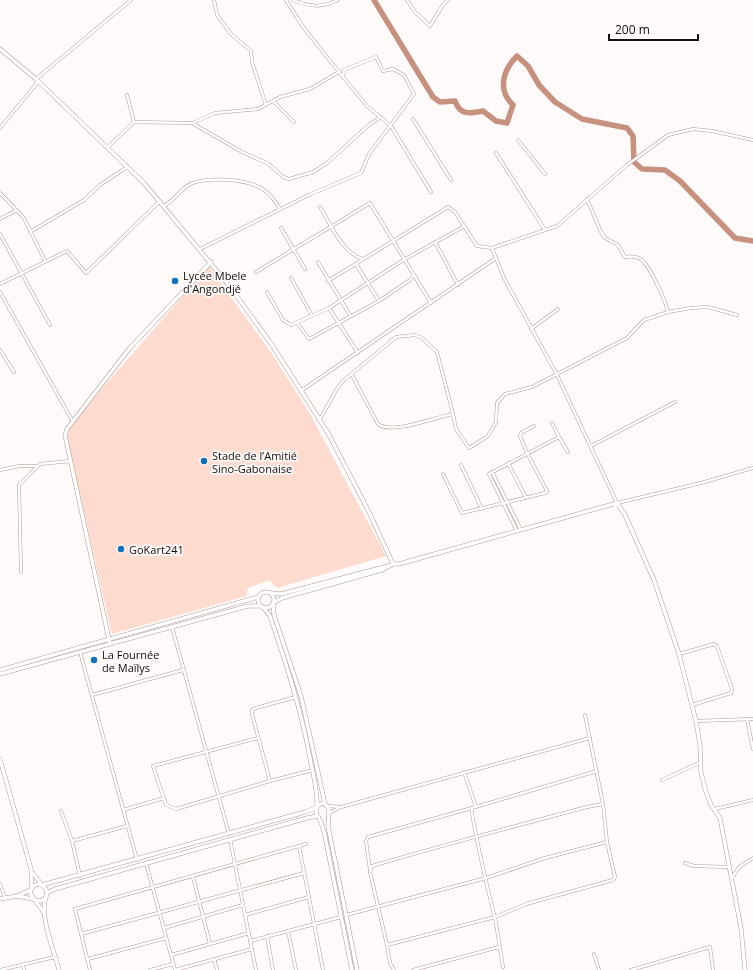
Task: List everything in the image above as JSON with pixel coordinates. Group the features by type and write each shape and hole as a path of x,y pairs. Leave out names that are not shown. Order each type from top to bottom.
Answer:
{"street":[{"path":"0,128 37,80 131,0"},
{"path":"214,0 217,15 231,34 251,51 252,62 266,105"},
{"path":"286,0 303,27 367,106 391,126 431,192"},
{"path":"293,0 308,6 317,6 338,0"},
{"path":"407,0 415,12 430,26 443,5 448,0"},
{"path":"0,49 37,80 160,201 211,262 268,339 320,419 353,479 393,564"},
{"path":"200,249 280,209 361,173 369,154 414,94 404,75 393,69 383,71 376,57 344,70 343,77"},
{"path":"107,148 134,122 192,123 215,113 253,111 286,95 310,89 339,72"},
{"path":"128,95 134,122"},
{"path":"273,101 294,122"},
{"path":"192,123 242,152 269,164 289,179 321,168 370,124 381,117"},
{"path":"413,119 451,180"},
{"path":"328,281 394,242 448,207 455,212 463,227 477,246 492,248 557,226 633,161 668,135 694,129 712,131 753,140"},
{"path":"518,140 545,174"},
{"path":"496,153 545,230"},
{"path":"30,232 84,200 100,185 126,167"},
{"path":"164,206 188,185 221,178 247,183 264,189 273,198 280,209"},
{"path":"0,192 24,218 45,260"},
{"path":"587,199 596,223 605,238 618,245 625,257 633,256 642,261 652,277 668,312"},
{"path":"0,284 45,260 67,251 86,273 160,201"},
{"path":"256,272 370,203 431,303"},
{"path":"320,207 344,246 356,257 363,259"},
{"path":"0,219 17,210"},
{"path":"267,292 283,320 292,325 311,314 329,308 405,259 463,227"},
{"path":"281,228 305,269"},
{"path":"0,234 50,325"},
{"path":"435,242 458,285"},
{"path":"492,248 504,278 557,375 617,503 625,515 654,580 679,654 696,721 702,762 702,773 706,792 720,818 741,928 745,970"},
{"path":"302,390 496,258"},
{"path":"109,642 65,436 72,420 130,349 211,262"},
{"path":"318,262 328,281 350,315"},
{"path":"356,264 379,301"},
{"path":"297,323 309,339 350,315 379,301 410,280 414,275"},
{"path":"291,278 311,314"},
{"path":"0,292 72,420"},
{"path":"320,419 338,387 396,337 415,335 422,338 437,352 456,429 469,448 488,436 496,422 497,403 504,394 532,387 627,338 644,320 668,312 708,307 737,315"},
{"path":"329,308 358,352"},
{"path":"531,329 558,309"},
{"path":"0,350 14,372"},
{"path":"352,375 378,424 382,427 396,428 453,414"},
{"path":"591,446 674,402"},
{"path":"552,423 568,452"},
{"path":"443,474 462,513 508,503 547,491 527,453 520,436 521,433 534,426"},
{"path":"519,531 489,474 559,437"},
{"path":"0,470 19,466 38,466 71,461"},
{"path":"508,463 526,498"},
{"path":"21,572 18,489 19,485 38,466"},
{"path":"461,466 482,509"},
{"path":"0,670 172,627 248,606 268,607 282,598 382,570 393,564 399,564 617,503 701,483 753,468"},
{"path":"492,472 508,503 519,531"},
{"path":"0,674 80,652 258,597 264,592 281,594 380,566 389,566"},
{"path":"271,593 274,597 274,615 301,696 329,814 328,826 352,970"},
{"path":"258,597 262,606 270,616 297,697 313,770 317,799 316,813 325,836 357,970"},
{"path":"172,627 229,834"},
{"path":"679,654 714,644 717,646 732,689 730,693 692,705"},
{"path":"80,652 137,860"},
{"path":"92,695 183,670"},
{"path":"270,781 252,710 297,697"},
{"path":"387,945 495,917 526,904 613,880 615,877 607,842 603,804 585,715"},
{"path":"696,721 753,718"},
{"path":"747,719 753,748"},
{"path":"258,738 153,766 166,805 176,809 313,770"},
{"path":"17,896 40,901 55,888 307,818 324,818 341,807 590,738"},
{"path":"0,759 31,868 31,888 34,900 44,914"},
{"path":"662,780 702,762"},
{"path":"394,970 390,963 370,872 366,841 368,837 476,807 596,771"},
{"path":"464,772 476,807"},
{"path":"123,810 164,798"},
{"path":"715,809 753,800"},
{"path":"0,899 17,896 31,888 80,876 305,812 319,804 341,807"},
{"path":"370,872 372,866 477,836 603,804"},
{"path":"472,808 471,813 486,878 488,894 495,917 503,967"},
{"path":"61,811 72,841 80,876"},
{"path":"72,841 127,826"},
{"path":"230,839 256,970"},
{"path":"250,941 486,878 545,858 607,842"},
{"path":"90,970 75,909 306,844"},
{"path":"299,846 323,970"},
{"path":"732,878 739,867 753,858"},
{"path":"146,863 175,970 252,949"},
{"path":"685,863 694,866 730,867"},
{"path":"31,868 42,885 46,895 44,914 59,970"},
{"path":"81,934 304,873"},
{"path":"193,876 210,944"},
{"path":"0,884 5,898"},
{"path":"245,915 309,897"},
{"path":"164,928 243,905"},
{"path":"288,931 296,970"},
{"path":"171,955 249,933"},
{"path":"267,936 273,970"},
{"path":"88,959 167,938"},
{"path":"413,970 499,947"},
{"path":"631,970 710,947 713,970"},
{"path":"594,954 599,970"},
{"path":"0,970 56,957"},
{"path":"214,959 217,970"},
{"path":"150,970 173,964"},
{"path":"22,965 24,970"}],"shaded area":[{"name":"Stade de l’Amitié Sino-Gabonaise","path":"209,266 274,357 310,414 386,556 277,588 269,580 248,588 246,596 112,634 67,438 72,423"}],"waterway":[{"path":"374,0 433,97 440,102 455,101 457,106 462,111 469,113 483,111 496,121 507,123 513,105 505,93 504,80 508,67 517,56 528,66 539,85 555,102 582,119 627,128 633,136 634,162 642,169 665,170 680,181 735,238 753,241"}],"place":[{"name":"Lycée Mbele d'Angondjé","path":"175,281"},
{"name":"Stade de l’Amitié Sino-Gabonaise","path":"204,461"},
{"name":"GoKart241","path":"121,549"},
{"name":"La Fournée de Maïlys","path":"94,660"}]}
